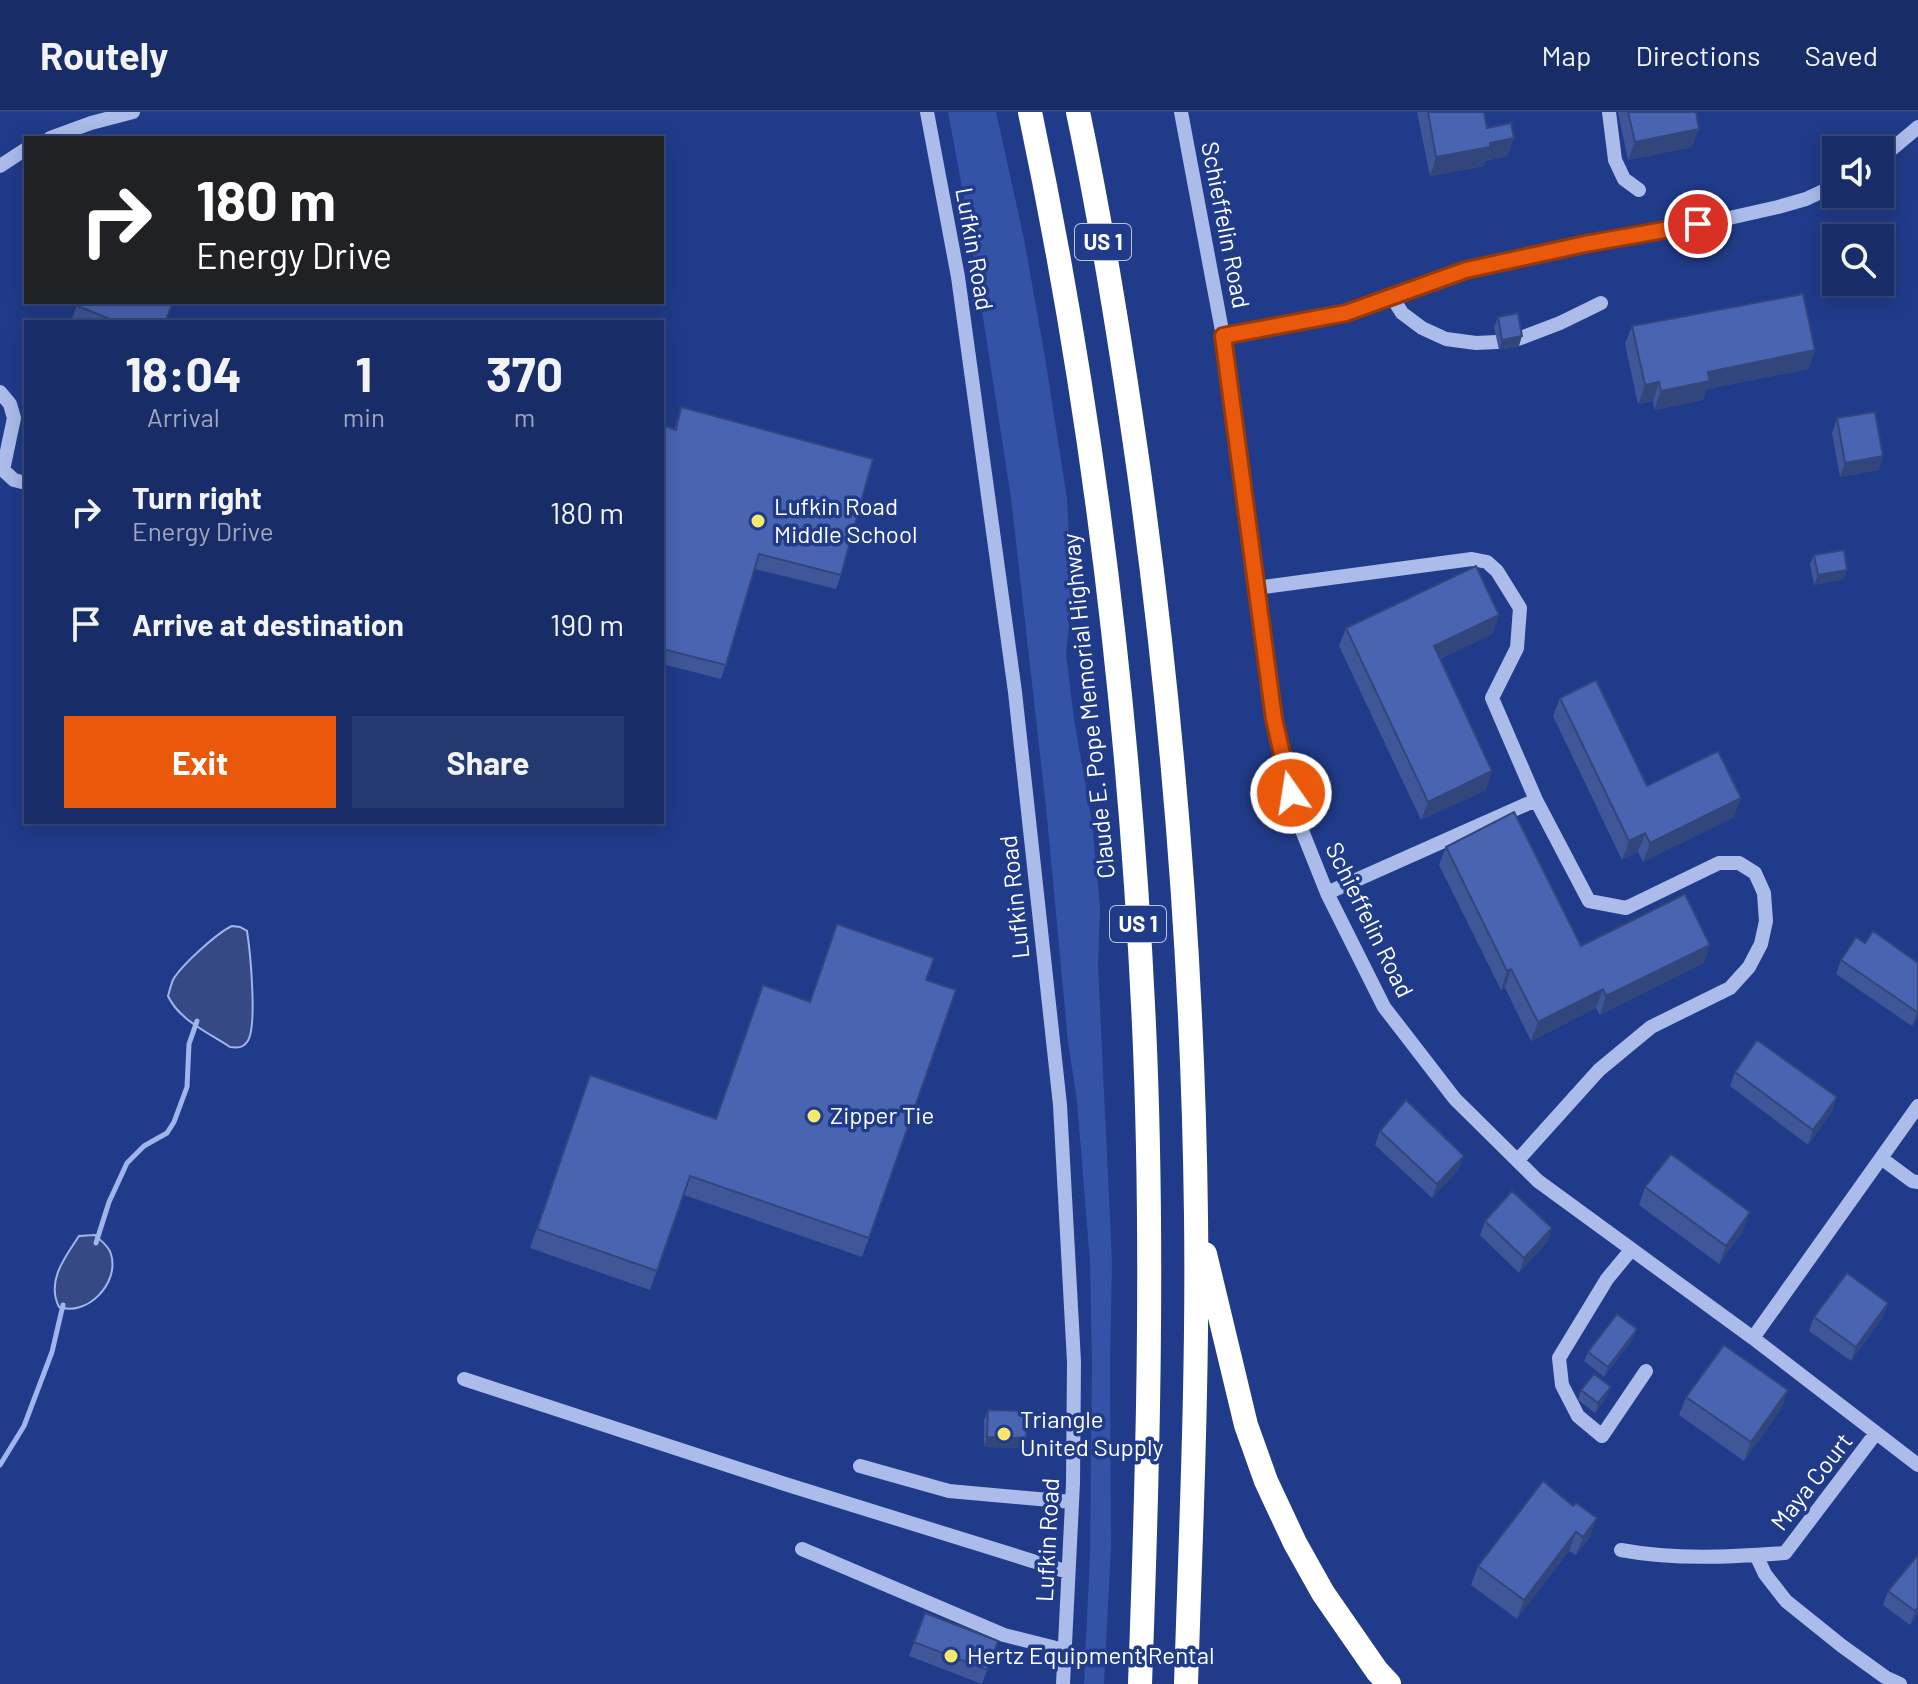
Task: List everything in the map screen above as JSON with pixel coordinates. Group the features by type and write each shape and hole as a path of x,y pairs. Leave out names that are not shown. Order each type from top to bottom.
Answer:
{"highway":[{"name":"Claude E. Pope Memorial Highway","path":"1030,112 1072,337 1099,524 1116,661 1134,864 1144,1024 1150,1242 1140,1684"},
{"name":"US 1","path":"1078,112 1125,373 1151,560 1168,715 1184,919 1196,1219 1196,1375 1186,1684"},
{"path":"1196,1219 1242,1413 1266,1481 1323,1593 1389,1684"}],"street":[{"path":"55,136 133,112"},
{"name":"Lufkin Road","path":"927,112 958,277 1013,677 1060,1105 1074,1362 1072,1502 1063,1684"},
{"name":"Schieffelin Road","path":"1181,112 1223,336 1277,733 1297,818 1327,893 1384,1007 1455,1099 1538,1181 1753,1338 1918,1465"},
{"path":"1609,112 1615,160 1624,179 1639,190"},
{"path":"1894,147 1918,127"},
{"path":"0,166 24,150"},
{"path":"1223,336 1346,313 1466,270 1778,207 1822,192"},
{"path":"1392,297 1402,313 1422,328 1446,339 1497,342"},
{"path":"1518,339 1601,303"},
{"path":"0,392 10,404 14,418 3,470 14,480 24,482"},
{"path":"1256,588 1472,559 1487,562 1497,571 1520,608 1517,648 1492,698 1536,800 1589,901 1626,908 1719,863 1739,863 1755,873 1764,893 1766,921 1761,944 1749,967 1730,988 1651,1027 1599,1070 1518,1160"},
{"path":"1327,893 1536,800"},
{"path":"1753,1338 1918,1106"},
{"path":"1881,1158 1912,1181 1918,1182"},
{"path":"1631,1250 1607,1279 1559,1358 1562,1385 1578,1416 1602,1436 1646,1371"},
{"path":"464,1379 1068,1572"},
{"name":"Maya Court","path":"1621,1550 1647,1555 1684,1556 1785,1553 1876,1433"},
{"path":"860,1466 949,1491 1072,1502"},
{"path":"802,1549 1004,1635 1064,1650"},
{"path":"1756,1555 1765,1574 1786,1601 1886,1681 1900,1684"}],"shaded area":[{"path":"948,112 996,112 1024,239 1067,499 1072,597 1066,654 1092,823 1100,907 1098,966 1112,1261 1111,1546 1104,1684 1084,1684 1090,1554 1092,1363 1090,1262 1077,1101 1068,1042 1046,807 1011,498"},
{"path":"232,926 247,931 252,989 250,1034 245,1044 237,1047 230,1047 195,1025 179,1012 168,996 174,978 185,965"},
{"path":"95,1235 111,1254 111,1276 106,1286 99,1295 80,1307 59,1307 55,1288 63,1261 79,1236"}],"building":[{"path":"1428,112 1484,112 1487,128 1511,123 1514,138 1490,143 1490,147 1436,157"},
{"path":"1628,112 1696,112 1699,129 1635,142"},
{"path":"1803,294 1815,350 1708,372 1710,381 1661,391 1659,382 1645,385 1632,326"},
{"path":"172,304 166,320 113,320 77,306"},
{"path":"1518,313 1522,336 1502,340 1498,317"},
{"name":"Lufkin Road Middle School","path":"681,407 873,459 841,575 759,554 726,665 664,650 664,426 676,430"},
{"path":"1875,412 1883,456 1845,463 1837,418"},
{"path":"1844,550 1847,570 1818,575 1814,555"},
{"path":"1476,566 1499,615 1434,646 1492,771 1428,802 1346,628"},
{"path":"1596,680 1647,786 1718,751 1741,798 1650,843 1645,833 1629,841 1560,698"},
{"path":"1514,812 1581,946 1685,894 1710,945 1606,996 1603,989 1538,1022 1511,969 1507,971 1446,847"},
{"name":"Zipper Tie","path":"837,924 934,958 926,980 956,990 869,1238 690,1176 657,1271 537,1229 590,1075 716,1119 763,985 810,1002"},
{"path":"1873,931 1918,963 1917,1012 1841,960 1856,937 1865,943"},
{"path":"1757,1040 1837,1097 1813,1130 1735,1072"},
{"path":"1406,1100 1464,1156 1437,1184 1380,1131"},
{"path":"1671,1154 1750,1212 1726,1246 1645,1187"},
{"path":"1512,1191 1552,1228 1524,1258 1485,1221"},
{"path":"1847,1273 1888,1303 1856,1347 1814,1317"},
{"path":"1617,1314 1637,1329 1608,1367 1588,1352"},
{"path":"1724,1345 1788,1390 1751,1442 1686,1397"},
{"path":"1594,1374 1611,1387 1598,1403 1581,1390"},
{"path":"988,1410 1027,1411 1026,1438 987,1437"},
{"path":"1543,1481 1573,1506 1576,1503 1597,1518 1583,1537 1576,1532 1524,1600 1478,1566"},
{"path":"1918,1555 1918,1607 1915,1611 1888,1591"},
{"path":"925,1613 998,1641 987,1670 914,1642"}],"waterway":[{"path":"96,1243 109,1202 127,1163 144,1146 167,1133 174,1122 187,1087 189,1044 197,1021"},
{"path":"0,1465 24,1426 52,1352 63,1305"}],"place":[{"name":"Lufkin Road Middle School","path":"758,521"},
{"name":"Zipper Tie","path":"814,1116"},
{"name":"Triangle United Supply","path":"1004,1434"},
{"name":"Hertz Equipment Rental","path":"951,1656"}],"route":[{"path":"1291,793 1274,719 1223,336 1346,313 1466,270 1698,224"}]}
